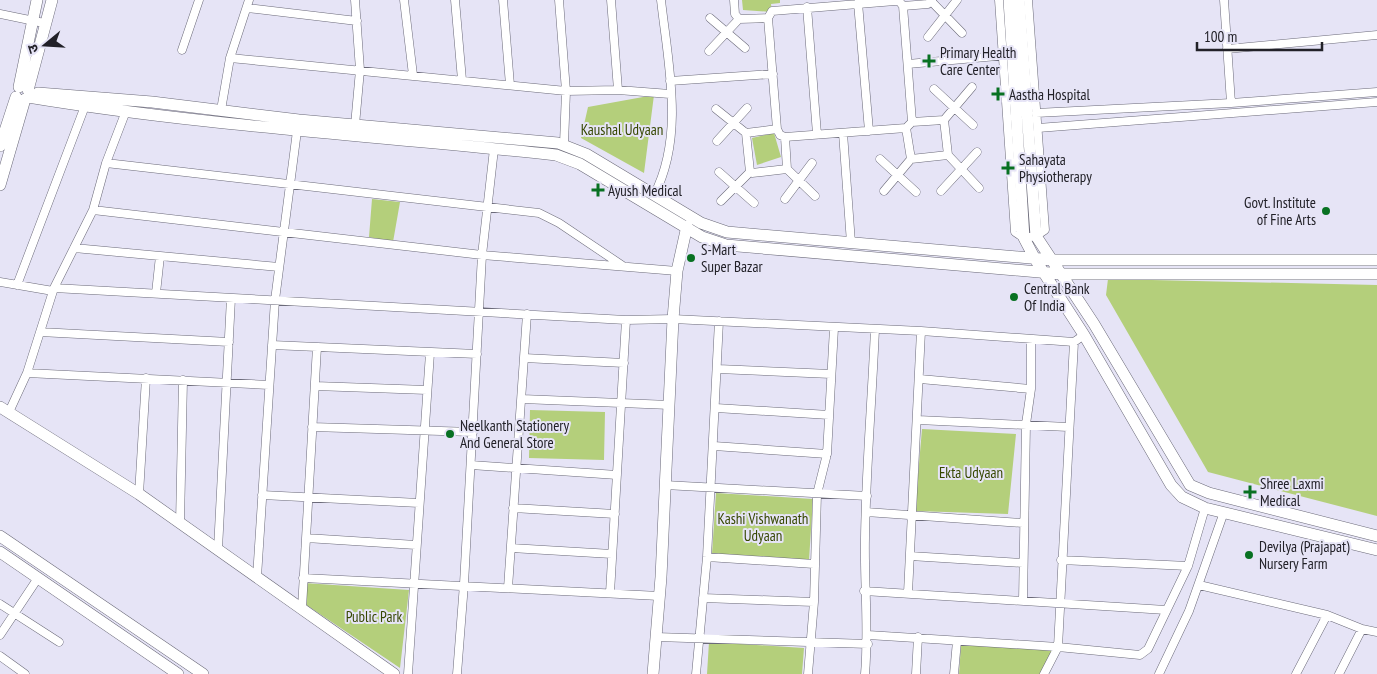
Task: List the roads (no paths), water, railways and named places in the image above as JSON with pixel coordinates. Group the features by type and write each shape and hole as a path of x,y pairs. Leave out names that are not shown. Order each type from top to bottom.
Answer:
{"main road":[{"path":"0,146 2,132 24,94 32,19 37,0"},
{"path":"0,185 24,94 52,0"},
{"path":"1009,0 1008,55 1034,259 1045,273 1079,339 1171,485 1182,497 1204,508 1377,550"},
{"path":"1018,0 1030,237 1053,260 1190,485 1208,493 1377,536"},
{"path":"24,94 57,93 355,125 564,144 586,154 701,223 727,232 1053,260 1377,260"},
{"path":"24,94 85,106 297,131 556,155 580,164 687,226 702,237 726,245 1062,274 1377,274"},
{"path":"653,674 670,405 676,271 687,226"},
{"path":"4,410 139,494 394,674"},
{"path":"0,536 203,674"},
{"path":"0,552 178,674"}],"street":[{"path":"182,50 199,0"},
{"path":"355,0 360,70 355,125"},
{"path":"404,0 412,74"},
{"path":"455,0 462,80"},
{"path":"503,0 510,85"},
{"path":"559,0 566,91 564,144"},
{"path":"611,0 618,90"},
{"path":"654,195 663,178 671,137 670,81 661,0"},
{"path":"734,0 735,14 739,19"},
{"path":"774,0 775,10"},
{"path":"928,36 957,0"},
{"path":"908,64 1008,55 999,0"},
{"path":"1028,0 1045,230 1030,237"},
{"path":"1224,0 1231,103"},
{"path":"912,122 903,6 899,1 858,4 832,3 775,10 768,18 777,129 780,135 785,137 906,128 912,122 944,120"},
{"path":"903,6 928,4 932,1 962,33"},
{"path":"220,110 230,58 248,4 357,21"},
{"path":"858,4 869,130"},
{"path":"807,7 817,134"},
{"path":"0,14 32,19 44,23"},
{"path":"710,18 745,48"},
{"path":"709,51 739,19 768,18"},
{"path":"1228,49 1377,34"},
{"path":"230,58 412,74 566,91 618,90 670,94"},
{"path":"670,81 773,74"},
{"path":"972,87 944,120 948,154 979,188"},
{"path":"934,89 973,125"},
{"path":"1036,113 1231,103 1377,92"},
{"path":"1038,128 1377,102"},
{"path":"17,285 85,106"},
{"path":"717,141 747,108"},
{"path":"716,109 746,133 750,172"},
{"path":"4,410 27,373 54,289 93,210 106,163 126,111"},
{"path":"906,128 911,159"},
{"path":"746,133 777,129"},
{"path":"257,577 275,300 297,131"},
{"path":"843,132 851,243"},
{"path":"785,137 786,169 815,196"},
{"path":"457,674 464,584 482,255 494,148"},
{"path":"941,191 977,152"},
{"path":"884,191 911,159 948,154"},
{"path":"880,159 916,192"},
{"path":"106,163 289,186 539,213 559,222 624,267"},
{"path":"785,199 812,164"},
{"path":"721,201 750,172 786,169"},
{"path":"719,172 754,203"},
{"path":"93,210 283,234 482,255 676,271"},
{"path":"74,248 279,267"},
{"path":"156,294 160,256"},
{"path":"0,282 54,289 480,310 626,320 673,319 719,321 921,331 1031,340 1079,339 1068,427 1058,648 1044,674"},
{"path":"218,549 232,298"},
{"path":"508,588 527,314"},
{"path":"610,593 626,320"},
{"path":"696,674 707,557 719,321"},
{"path":"808,674 814,602 817,494 827,454 834,328"},
{"path":"865,674 868,644 864,592 866,512 875,330"},
{"path":"908,594 910,516 918,420 921,331"},
{"path":"40,332 229,342"},
{"path":"1023,601 1026,424 1031,389 1031,340"},
{"path":"272,345 477,354"},
{"path":"302,608 317,347"},
{"path":"408,674 430,353"},
{"path":"524,358 624,363"},
{"path":"718,369 831,374"},
{"path":"27,373 269,384"},
{"path":"139,494 146,378"},
{"path":"920,379 1031,389"},
{"path":"180,523 183,380"},
{"path":"315,386 427,390"},
{"path":"522,399 670,405"},
{"path":"716,408 829,415"},
{"path":"918,420 1068,427"},
{"path":"312,427 473,432"},
{"path":"714,446 827,454"},
{"path":"471,465 617,475"},
{"path":"665,485 711,486 867,496"},
{"path":"262,495 419,503"},
{"path":"513,508 614,514"},
{"path":"868,635 918,637 1140,655 1148,649 1188,566 1204,508"},
{"path":"866,512 1023,523"},
{"path":"1159,674 1199,585 1224,512"},
{"path":"306,538 416,545"},
{"path":"510,548 612,554"},
{"path":"910,556 1023,562"},
{"path":"707,557 814,564"},
{"path":"1061,560 1188,566"},
{"path":"0,635 38,578"},
{"path":"303,578 414,584 464,584 659,596"},
{"path":"1199,585 1326,615 1362,629 1377,632"},
{"path":"864,592 1166,610"},
{"path":"702,598 814,602"},
{"path":"0,604 59,642"},
{"path":"1296,674 1326,615"},
{"path":"1339,674 1362,629"},
{"path":"656,636 868,644"},
{"path":"916,674 918,637"},
{"path":"954,674 956,641"},
{"path":"0,656 25,674"}],"place":[{"name":"Primary Health Care Center","path":"929,61"},
{"name":"Aastha Hospital","path":"998,94"},
{"name":"Sahayata Physiotherapy","path":"1008,168"},
{"name":"Ayush Medical","path":"598,190"},
{"name":"Govt. Institute of Fine Arts","path":"1326,211"},
{"name":"S-Mart Super Bazar","path":"691,258"},
{"name":"Central Bank Of India","path":"1014,297"},
{"name":"Neelkanth Stationery And General Store","path":"450,434"},
{"name":"Shree Laxmi Medical","path":"1250,492"},
{"name":"Devilya (Prajapat) Nursery Farm","path":"1249,555"}],"park label":[{"name":"Kaushal Udyaan","path":"622,129"},
{"name":"Ekta Udyaan","path":"971,472"},
{"name":"Kashi Vishwanath Udyaan","path":"763,526"},
{"name":"Public Park","path":"374,616"}]}
